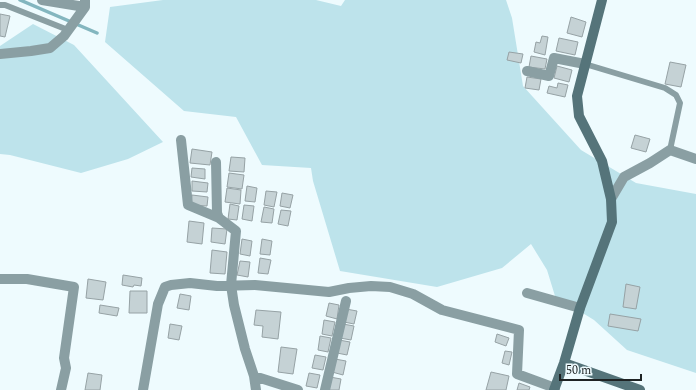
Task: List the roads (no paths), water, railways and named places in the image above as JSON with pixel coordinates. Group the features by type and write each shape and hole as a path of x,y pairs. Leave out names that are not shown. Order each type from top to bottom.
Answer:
{"street":[{"path":"0,54 50,48 64,36 85,4 42,0"},
{"path":"142,390 158,304 166,287 190,283 217,286 255,285 330,292 349,288 371,286 390,287 413,294 442,310 519,330 517,374 554,389 564,363 580,308 612,222 611,199 602,161 579,116 577,96 602,0"},
{"path":"527,71 549,76 554,58 585,64"},
{"path":"181,140 188,205 219,218 236,231 231,285 234,305 245,349 254,376 256,390"},
{"path":"611,199 624,177 670,150 696,159"},
{"path":"216,162 217,213 219,218"},
{"path":"0,279 27,279 74,287 64,358 66,368 61,390"},
{"path":"527,293 580,308"},
{"path":"325,390 346,301"},
{"path":"564,363 640,390"},
{"path":"254,376 298,390"}],"lane":[{"path":"0,5 68,30"},
{"path":"585,64 665,88 676,95 680,103 670,150"}],"waterway":[{"path":"20,0 97,33"}]}
